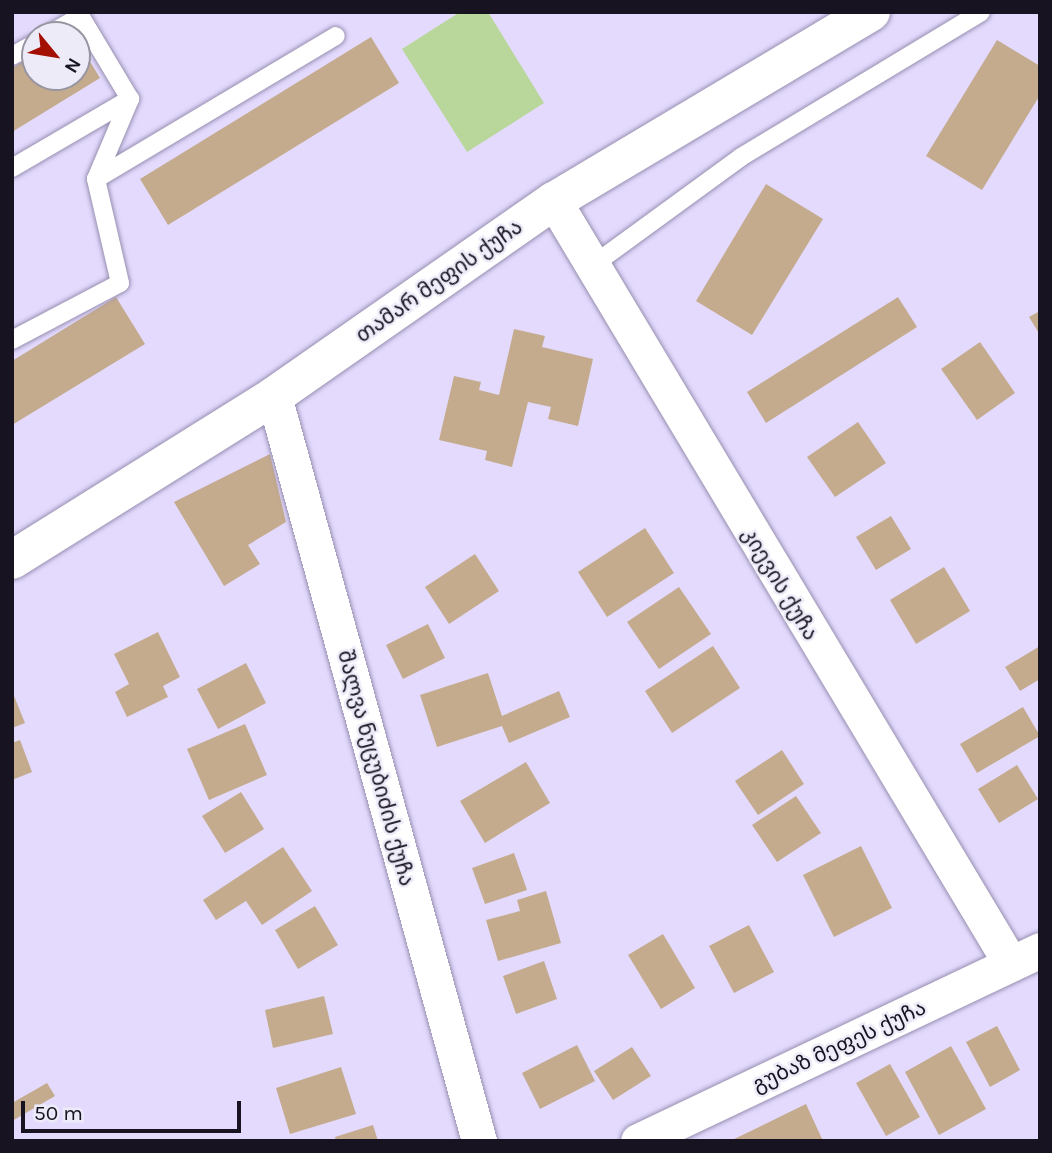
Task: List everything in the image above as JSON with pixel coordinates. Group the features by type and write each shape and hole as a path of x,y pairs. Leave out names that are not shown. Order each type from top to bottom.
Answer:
{"street":[{"name":"თამარ მეფის ქუჩა","path":"12,560 274,396 554,201 871,12"},
{"name":"კიევის ქუჩა","path":"554,201 589,268 1025,957"},
{"name":"შალვა ნუცუბიძის ქუჩა","path":"274,396 479,1141"},
{"name":"გუბაზ მეფეს ქუჩა","path":"638,1141 1025,957"}],"lane":[{"path":"589,268 741,157 981,12"},
{"path":"80,14 130,99"},
{"path":"96,179 336,36"},
{"path":"12,168 130,99"},
{"path":"12,340 120,283 96,179 130,99"}],"green space":[{"path":"460,12 488,12 544,103 467,152 402,49"}],"building":[{"path":"371,37 399,83 168,225 140,179"},
{"path":"997,40 1040,66 1040,95 982,190 926,156"},
{"path":"21,63 21,91 79,91 12,132 12,68"},
{"path":"91,63 100,78 91,84"},
{"path":"766,184 823,219 752,335 696,301"},
{"path":"116,297 145,344 12,425 12,361"},
{"path":"898,297 917,327 766,423 747,392"},
{"path":"1040,311 1040,335 1029,317"},
{"path":"514,329 545,336 542,347 593,359 578,426 548,419 551,407 528,402 512,467 485,460 487,451 439,440 454,376 481,382 479,390 499,395"},
{"path":"980,342 1015,393 977,420 941,369"},
{"path":"858,422 886,463 835,497 807,457"},
{"path":"270,454 286,522 248,545 260,564 224,586 174,502"},
{"path":"891,516 911,549 876,570 856,537"},
{"path":"645,528 674,573 607,617 578,572"},
{"path":"475,554 499,591 449,624 425,587"},
{"path":"944,567 970,611 916,644 890,600"},
{"path":"679,587 711,634 659,669 627,622"},
{"path":"428,624 445,658 403,679 386,645"},
{"path":"158,632 180,677 163,686 168,697 127,717 115,692 129,684 114,654"},
{"path":"713,646 740,688 672,733 645,691"},
{"path":"1040,646 1040,679 1020,691 1005,667"},
{"path":"246,663 266,703 218,729 197,689"},
{"path":"488,673 502,716 559,691 570,717 509,743 502,726 437,747 420,695"},
{"path":"12,691 25,723 12,728"},
{"path":"1023,707 1040,736 977,773 960,744"},
{"path":"245,724 267,775 209,800 187,749"},
{"path":"20,740 32,772 12,780 12,743"},
{"path":"782,750 804,784 758,815 735,781"},
{"path":"526,762 550,803 485,843 460,801"},
{"path":"1017,765 1038,799 999,823 978,789"},
{"path":"241,792 264,829 225,853 202,816"},
{"path":"796,796 821,833 777,862 752,825"},
{"path":"861,846 892,908 834,937 803,875"},
{"path":"283,847 312,891 262,925 246,901 216,920 203,900"},
{"path":"514,853 527,890 485,904 472,868"},
{"path":"546,891 561,943 498,961 486,920 520,911 517,900"},
{"path":"315,906 338,945 298,969 275,930"},
{"path":"749,925 774,972 734,993 709,946"},
{"path":"663,934 695,988 661,1009 628,955"},
{"path":"544,961 557,999 516,1014 503,976"},
{"path":"324,996 333,1034 273,1048 265,1010"},
{"path":"997,1026 1020,1070 990,1087 966,1042"},
{"path":"577,1045 595,1081 540,1109 522,1073"},
{"path":"951,1046 986,1109 939,1135 905,1072"},
{"path":"632,1047 651,1076 613,1100 594,1071"},
{"path":"890,1064 920,1117 886,1136 856,1083"},
{"path":"341,1067 356,1114 290,1134 276,1088"},
{"path":"47,1083 55,1096 12,1121 12,1103"},
{"path":"806,1104 823,1141 730,1141 755,1129"},
{"path":"373,1125 378,1141 336,1141 335,1137"}]}
